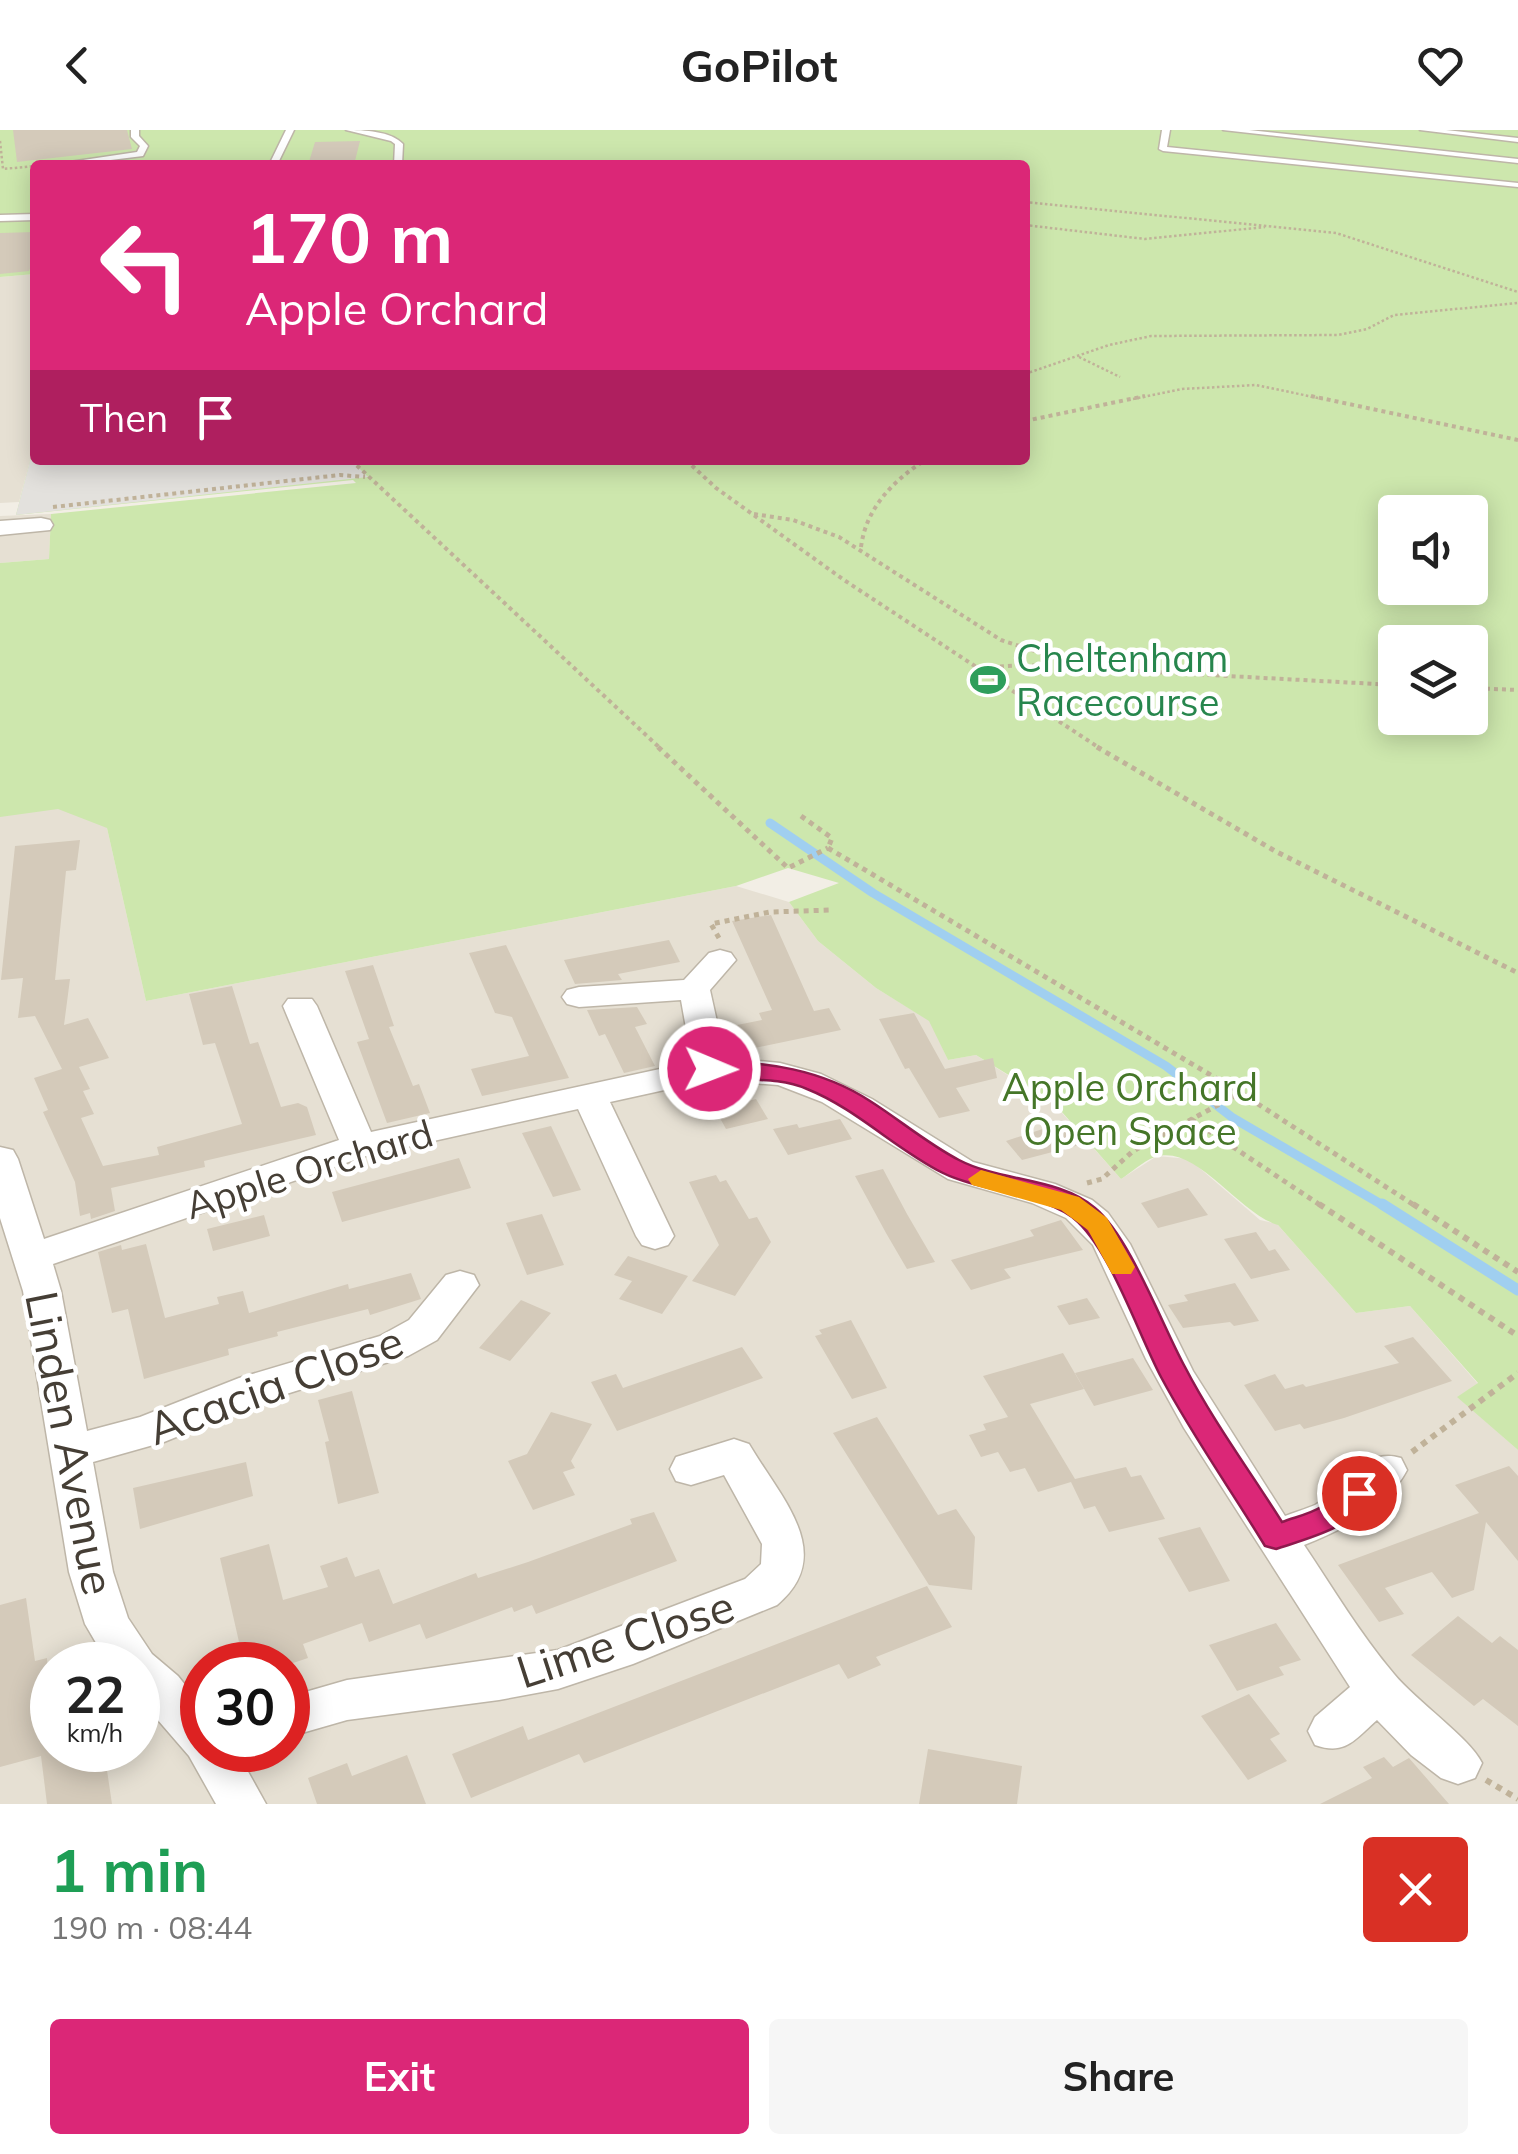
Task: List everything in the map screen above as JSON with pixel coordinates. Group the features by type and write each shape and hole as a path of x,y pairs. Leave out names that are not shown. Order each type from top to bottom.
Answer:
{"street":[{"path":"0,528 39,517"},
{"path":"579,998 693,989 720,960"},
{"path":"693,989 710,1069"},
{"path":"300,1006 358,1146"},
{"name":"Apple Orchard","path":"33,1256 358,1146 710,1069 760,1070 811,1081 857,1104 950,1166 1070,1204 1098,1224 1175,1376 1347,1651 1408,1724 1458,1763"},
{"path":"590,1098 655,1236"},
{"name":"Linden Avenue","path":"0,1160 33,1256 91,1572 108,1624 120,1642"},
{"name":"Acacia Close","path":"70,1452 150,1430 282,1379 394,1346 423,1330 460,1285"},
{"name":"Lime Close","path":"310,1711 368,1695 503,1680 555,1670 761,1592 779,1576 786,1554 784,1543 734,1455 692,1469"},
{"path":"1276,1537 1332,1516 1400,1460"},
{"name":"Linden Avenue","path":"160,1688 180,1711"},
{"path":"1332,1732 1378,1691"},
{"name":"Linden Avenue","path":"225,1772 242,1804"}],"lane":[{"path":"85,160 140,154 144,146 135,138 135,130"},
{"path":"275,160 290,130"},
{"path":"350,130 394,139 399,144 398,160"},
{"path":"1166,130 1162,150 1518,185"},
{"path":"1227,130 1518,162"},
{"path":"1424,130 1518,140"},
{"path":"1452,154 1454,132"},
{"path":"0,218 30,216"}],"path":[{"path":"0,142 3,168 30,166"},
{"path":"1030,202 1274,226 1356,238 1518,292"},
{"path":"1030,226 1146,240 1274,226"},
{"path":"1030,372 1109,345 1151,336 1338,334 1367,329 1394,314 1518,303"},
{"path":"1079,357 1120,378"},
{"path":"1030,420 1182,388 1256,385 1518,440"},
{"path":"356,465 788,868 828,848 832,838 801,816"},
{"path":"693,465 750,514 918,634 1243,833 1518,972"},
{"path":"860,548 872,513 886,492 919,465"},
{"path":"39,517 340,475 368,477"},
{"path":"750,514 813,526 860,548 911,585 1001,640 1086,668"},
{"path":"976,668 990,664 1378,684"},
{"path":"1488,689 1518,690"},
{"path":"828,848 1240,1092 1518,1272"},
{"path":"720,960 722,944 711,924 770,912 832,910"},
{"path":"1052,1197 1102,1179 1133,1151 1240,1092"},
{"path":"1192,1119 1518,1336"},
{"path":"1400,1460 1518,1373"}],"shaded area":[{"path":"30,274 30,461 19,502 0,503 0,277"},
{"path":"30,461 30,465 356,465 368,477 16,515"},
{"path":"51,514 49,559 0,563 0,516"},
{"path":"0,675 107,828 146,1001 736,886 789,902 818,941 876,988 930,1021 948,1060 976,1055 1054,1104 1121,1179 1157,1156 1189,1159 1260,1220 1277,1224 1356,1313 1410,1306 1478,1384 1458,1397 1518,1450 1518,1804 0,1804"}],"green space":[{"name":"Cheltenham Racecourse","path":"0,130 1518,130 1518,1450 1457,1397 1478,1383 1410,1306 1356,1313 1278,1225 1263,1218 1201,1169 1170,1155 1155,1157 1121,1179 1054,1103 976,1055 948,1060 929,1021 876,988 818,941 789,902 839,883 788,868 736,886 146,1001 107,828 58,809 0,817 0,563 49,559 51,514 356,483 353,480 16,515 30,461 30,465 1030,465 1030,160 30,160 30,274 0,277"}],"building":[{"path":"13,130 127,130 132,149 30,160 17,162"},
{"path":"360,141 355,160 310,160 315,142"},
{"path":"30,232 29,271 0,274 0,233"},
{"path":"80,840 76,870 66,871 55,980 70,979 64,1025 88,1018 109,1058 79,1067 90,1089 83,1091 94,1114 81,1118 103,1166 159,1155 157,1147 242,1124 215,1043 203,1045 189,994 232,986 250,1044 258,1042 281,1107 298,1103 307,1107 316,1135 204,1161 205,1167 111,1188 115,1211 91,1219 90,1213 80,1216 75,1182 43,1112 48,1110 34,1078 62,1069 35,1016 18,1018 23,978 1,980 15,846"},
{"path":"771,915 814,1011 829,1008 841,1030 750,1049 737,1025 762,1020 759,1013 772,1010 732,921"},
{"path":"669,940 680,962 618,974 622,980 575,984 564,960"},
{"path":"506,945 569,1078 482,1096 471,1069 529,1056 512,1017 495,1013 469,953"},
{"path":"373,965 394,1026 389,1027 413,1086 419,1084 430,1113 387,1123 357,1042 369,1039 345,971"},
{"path":"637,1007 647,1024 635,1027 655,1066 624,1073 605,1034 599,1036 587,1010"},
{"path":"914,1013 945,1069 993,1058 997,1078 956,1088 970,1111 939,1118 909,1068 905,1069 879,1019"},
{"path":"756,1099 768,1119 726,1129 715,1109"},
{"path":"840,1119 852,1139 788,1155 773,1129 797,1124 799,1128"},
{"path":"1064,1122 1083,1144 1022,1160 1006,1141"},
{"path":"551,1126 581,1190 553,1197 522,1133"},
{"path":"459,1158 471,1188 342,1222 332,1192"},
{"path":"883,1169 935,1262 907,1269 855,1176"},
{"path":"716,1175 720,1182 726,1180 749,1219 757,1217 771,1242 735,1296 692,1281 719,1245 689,1182"},
{"path":"1188,1188 1208,1215 1158,1228 1141,1203"},
{"path":"542,1214 564,1265 527,1275 506,1223"},
{"path":"264,1215 270,1236 213,1251 207,1229"},
{"path":"1061,1220 1083,1250 1004,1269 1011,1278 971,1290 951,1260 1034,1236 1030,1230"},
{"path":"1256,1232 1290,1270 1251,1279 1224,1239"},
{"path":"146,1244 165,1318 219,1304 217,1297 243,1291 249,1313 348,1284 349,1289 411,1273 421,1299 370,1315 368,1309 277,1332 278,1336 228,1349 229,1355 144,1379 128,1309 112,1313 98,1252 121,1245 122,1250"},
{"path":"628,1256 688,1276 662,1314 619,1299 632,1281 614,1275"},
{"path":"1235,1283 1259,1321 1183,1328 1168,1305 1188,1301 1184,1295"},
{"path":"1087,1298 1100,1318 1069,1325 1057,1306"},
{"path":"521,1300 551,1313 510,1361 479,1348"},
{"path":"851,1320 887,1388 852,1399 815,1336 822,1334 819,1330"},
{"path":"1413,1337 1452,1381 1344,1418 1304,1429 1300,1424 1275,1431 1244,1385 1275,1374 1285,1389 1303,1384 1306,1387 1399,1363 1384,1346"},
{"path":"742,1347 763,1378 617,1431 591,1382 616,1374 623,1388"},
{"path":"1063,1353 1084,1389 1030,1404 1075,1479 1126,1467 1131,1477 1141,1475 1165,1519 1109,1532 1095,1506 1084,1509 1071,1482 1038,1492 1025,1468 1010,1472 998,1452 981,1457 969,1435 986,1430 983,1424 1008,1417 983,1376"},
{"path":"1133,1358 1153,1390 1094,1406 1075,1373"},
{"path":"352,1391 379,1493 338,1504 325,1442 329,1441 318,1400"},
{"path":"551,1412 592,1424 571,1461 575,1468 563,1472 575,1495 533,1510 508,1461 527,1454"},
{"path":"877,1417 938,1515 956,1509 975,1537 972,1590 929,1585 833,1433"},
{"path":"246,1462 253,1496 140,1529 133,1488"},
{"path":"1509,1466 1518,1476 1518,1561 1486,1522 1474,1590 1452,1598 1432,1572 1385,1588 1404,1614 1379,1622 1338,1565 1479,1513 1455,1485"},
{"path":"654,1512 677,1561 536,1614 532,1605 514,1612 512,1607 426,1639 420,1624 369,1642 362,1623 309,1642 239,1642 220,1558 269,1544 283,1600 328,1587 320,1566 347,1557 355,1577 379,1569 393,1604 476,1573 478,1578 528,1562 632,1524 630,1519"},
{"path":"1200,1527 1230,1581 1189,1592 1158,1538"},
{"path":"927,1586 952,1627 876,1657 881,1665 848,1679 839,1664 584,1763 579,1754 471,1798 452,1754 523,1726 528,1740"},
{"path":"26,1598 32,1642 30,1759 0,1767 0,1605"},
{"path":"1458,1616 1492,1643 1500,1636 1518,1650 1518,1726 1483,1699 1474,1706 1411,1655"},
{"path":"1276,1623 1301,1660 1279,1667 1284,1675 1237,1691 1209,1645"},
{"path":"1249,1694 1280,1734 1270,1739 1287,1761 1248,1780 1201,1716"},
{"path":"928,1749 1022,1766 1017,1804 919,1804"},
{"path":"407,1755 426,1804 317,1804 308,1778 347,1763 352,1776"},
{"path":"1384,1757 1393,1767 1409,1758 1449,1804 1320,1804 1372,1778 1363,1767"},
{"path":"43,1772 107,1772 112,1804 47,1804"}],"waterway":[{"path":"770,823 873,893 1166,1066 1233,1118 1386,1207"},
{"path":"1382,1204 1518,1290"}],"slow traffic":[{"path":"981,1179 1027,1189 1085,1213 1098,1224 1121,1267"}],"place":[{"name":"Cheltenham Racecourse","path":"988,680"}],"route":[{"path":"710,1069 760,1070 811,1081 836,1091 966,1174 1052,1197 1085,1213 1098,1224 1175,1376 1276,1537 1332,1516 1359,1493"}],"park label":[{"name":"Apple Orchard Open Space","path":"1130,1109"}]}
